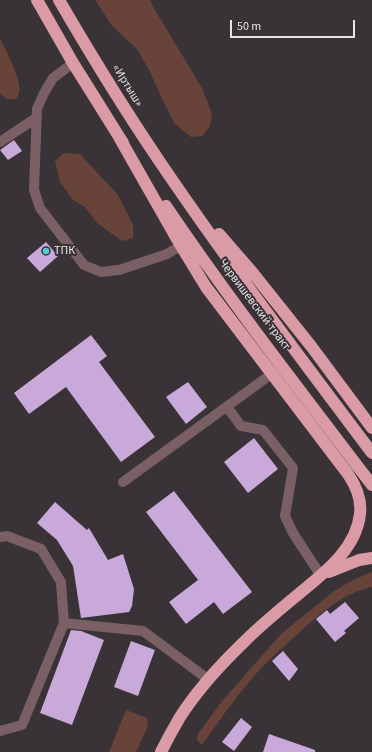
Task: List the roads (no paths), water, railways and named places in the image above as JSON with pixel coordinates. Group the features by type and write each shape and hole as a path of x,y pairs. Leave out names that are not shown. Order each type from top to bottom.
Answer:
{"highway":[{"path":"37,0 73,63 185,243 206,287 277,370 341,463 353,482 359,497 361,512 358,526 353,538 335,562 321,576 245,640 220,666 181,716 161,752"},
{"name":"«Иртыш»","path":"59,0 114,92 176,184"},
{"path":"176,184 252,272 311,346 372,428"},
{"name":"Червишевский тракт","path":"176,184 300,357 372,453"},
{"name":"Червишевский тракт","path":"277,370 372,485"},
{"path":"321,576 353,562 372,558"}],"lane":[{"path":"73,63 53,78 37,109 34,190 40,208 84,265 101,272 119,270 167,254 185,243"},
{"path":"0,142 36,118"},
{"path":"123,482 277,370"},
{"path":"227,407 241,426 263,430 293,468 285,516 292,533 321,576"},
{"path":"0,537 7,536 41,549 61,582 64,623 22,725 0,731"},
{"path":"64,623 143,631 209,680"}],"place":[{"name":"ТПК","path":"46,251"}]}
